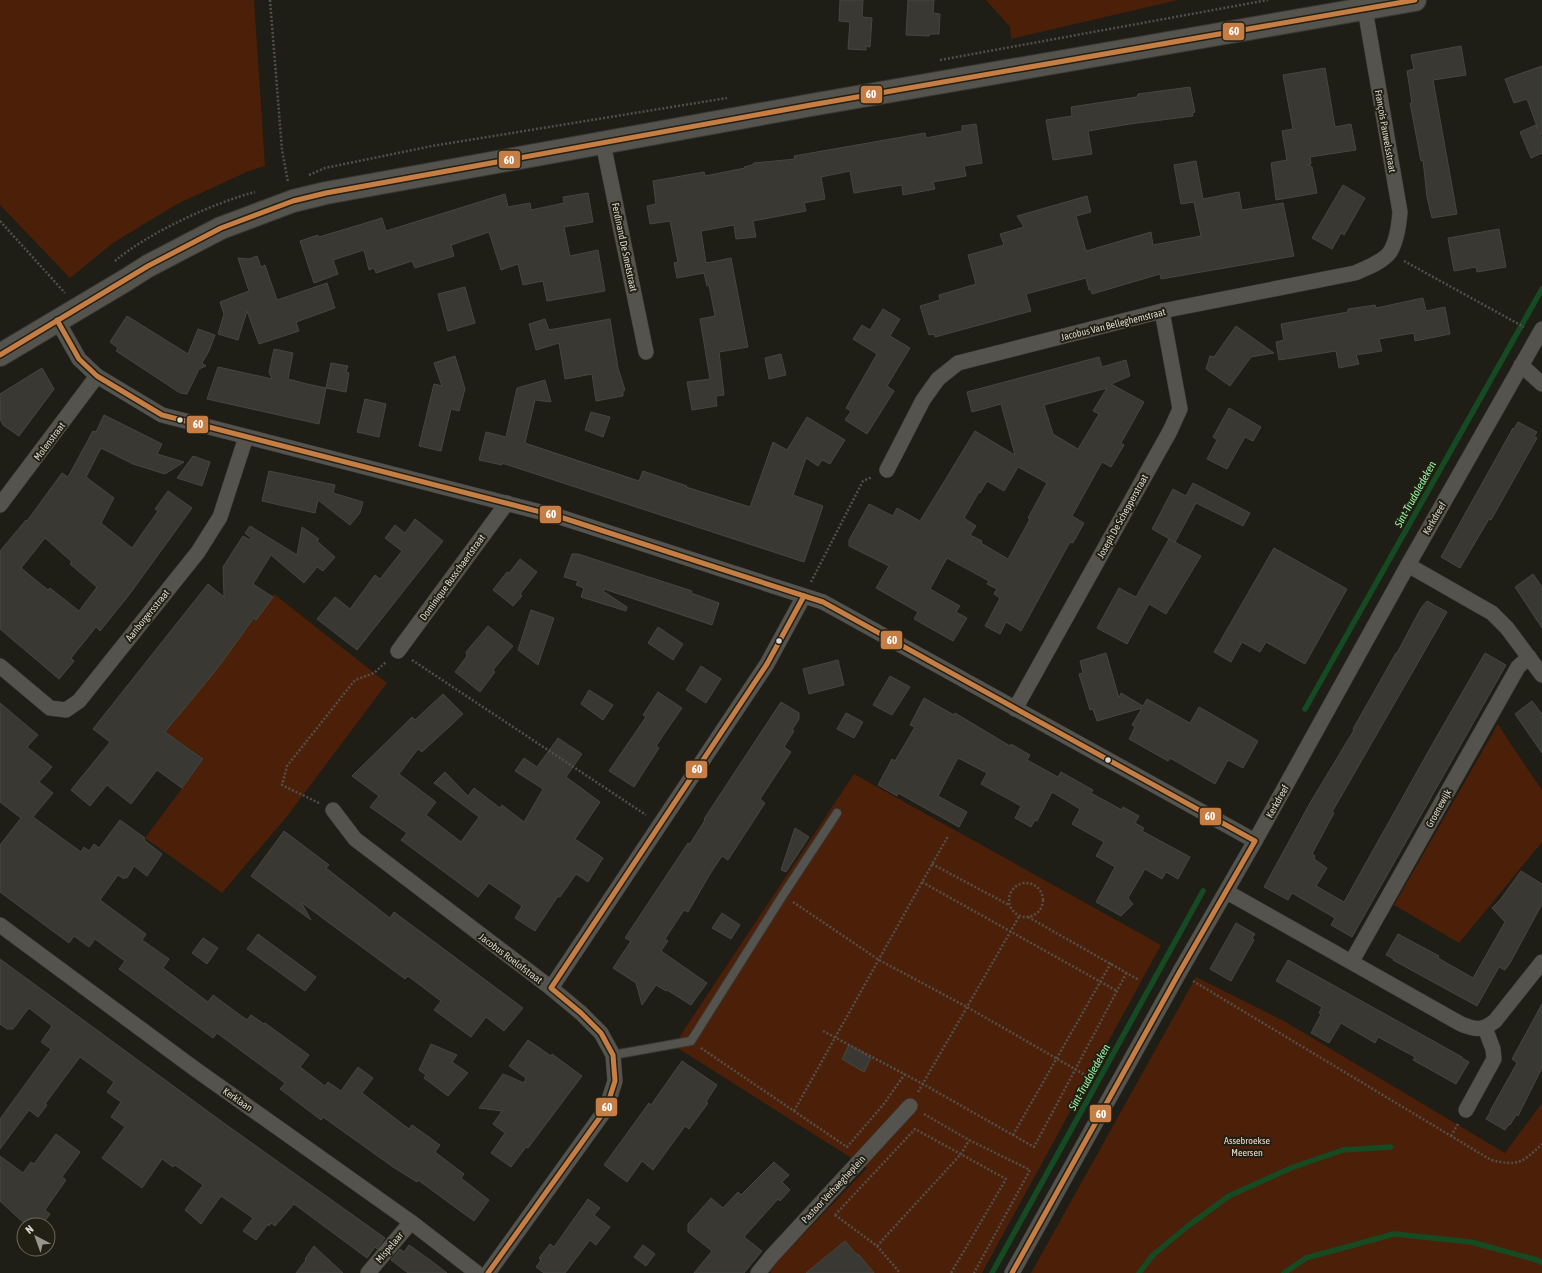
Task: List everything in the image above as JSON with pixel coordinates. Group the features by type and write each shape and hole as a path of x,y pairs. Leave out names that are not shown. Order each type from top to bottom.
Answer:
{"main road":[{"path":"0,355 148,266 221,228 293,201 326,193 603,143 1415,0"}],"street":[{"name":"François Pauwelsstraat","path":"1365,9 1400,212 1399,229 1390,252"},
{"name":"Ferdinand De Smetstraat","path":"603,143 646,352"},
{"name":"Jacobus Van Belleghemstraat","path":"887,470 924,400 938,379 958,363 1162,311 1355,273 1374,265 1390,252"},
{"name":"Joseph De Schepperstraat","path":"1015,709 1170,431 1180,409 1162,311"},
{"path":"57,320 79,359 97,376 162,414 246,437 560,517 824,602 1255,841"},
{"name":"Kerkdreef","path":"1012,1273 1521,366 1535,329"},
{"path":"1521,366 1542,384"},
{"name":"Molenstraat","path":"0,505 97,376"},
{"name":"Aanborgersstraat","path":"0,666 50,708 66,710 79,701 198,552 220,517 246,437"},
{"name":"Dominique Busschaertstraat","path":"398,651 507,503"},
{"path":"1408,565 1492,612 1507,628 1542,675"},
{"path":"551,988 767,664 804,596"},
{"name":"Groenewijk","path":"1352,961 1518,667 1529,657"},
{"name":"Jacobus Roelofstraat","path":"333,810 355,839 551,988 581,1013 601,1033 613,1055 615,1081 606,1109 488,1273"},
{"path":"1227,892 1352,961 1461,1024 1473,1028 1485,1028 1495,1021 1542,962"},
{"name":"Kerklaan","path":"0,925 195,1069 411,1222 477,1273"},
{"path":"1466,1110 1494,1059 1493,1049 1485,1028"},
{"name":"Pastoor Verhaegheplein","path":"758,1273 819,1204 910,1106"},
{"name":"Mispelaar","path":"368,1273 411,1222"}],"lane":[{"path":"613,1055 691,1041 783,895 837,813"}],"path":[{"path":"270,0 282,150 293,201"},
{"path":"0,221 79,308"},
{"path":"1390,252 1398,258 1508,318 1535,329"},
{"path":"804,596 863,481 887,470"},
{"path":"333,810 282,785 286,766 355,680 374,673 398,651 660,824"},
{"path":"794,1111 948,836"},
{"path":"932,864 1010,906 1020,915 1028,917 1139,980"},
{"path":"922,882 1117,991"},
{"path":"1010,906 1010,894 1016,885 1027,882 1038,887 1043,896 1042,908 1038,912 1028,917"},
{"path":"783,895 879,960 967,1007 1087,1076"},
{"path":"974,1273 1030,1170 969,1140 910,1106 1020,915"},
{"path":"1013,1135 1111,963"},
{"path":"823,1031 905,1074 1034,1147 1127,972"},
{"path":"1179,973 1491,1160 1509,1164 1522,1161 1542,1144"},
{"path":"691,1041 847,1147 883,1105 905,1074"},
{"path":"835,1215 916,1129 1006,1179 951,1273"},
{"path":"877,1246 961,1154 969,1140"},
{"path":"819,1204 877,1246 900,1273"}],"green space":[{"path":"0,0 254,0 265,166 249,171 177,204 113,243 70,278 0,205"},
{"path":"986,0 1178,0 1011,39 1010,27"},
{"path":"274,594 387,683 288,815 222,893 145,838 204,759 166,732"},
{"path":"1498,724 1542,790 1542,842 1459,943 1394,905"},
{"path":"854,774 1161,945 982,1273 872,1273 859,1255 856,1254 845,1241 806,1273 771,1273 769,1270 867,1168 679,1049 680,1036"},
{"name":"Assebroekse Meersen","path":"1196,977 1284,1021 1505,1153 1542,1103 1542,1273 1031,1273"}],"building":[{"path":"840,0 863,0 862,17 872,18 870,47 866,46 866,50 848,49 850,22 839,21"},
{"path":"908,0 934,0 933,13 940,14 939,34 930,34 929,36 906,35"},
{"path":"1461,46 1466,75 1433,80 1457,214 1432,218 1427,197 1423,160 1421,161 1410,103 1412,103 1407,71 1414,69 1411,55"},
{"path":"1542,66 1542,134 1540,134 1542,138 1542,153 1531,158 1520,132 1536,125 1538,129 1527,99 1514,103 1505,79"},
{"path":"1325,68 1335,127 1351,124 1356,150 1310,157 1311,164 1308,165 1312,167 1317,193 1276,200 1271,163 1287,160 1282,131 1293,129 1283,75"},
{"path":"1190,87 1195,112 1192,113 1193,116 1088,131 1092,154 1053,160 1046,120 1072,116 1071,107 1137,97 1138,94"},
{"path":"976,124 982,163 964,166 966,176 933,182 935,189 903,195 902,185 854,193 850,171 821,177 825,199 804,203 806,211 753,221 756,237 736,239 734,225 701,231 706,263 731,258 748,347 719,352 724,395 716,396 717,406 692,410 687,382 710,379 700,319 715,316 709,285 707,286 704,273 677,278 674,263 678,262 670,221 650,224 647,206 656,204 653,181 704,172 705,176 745,168 744,167 754,163 795,159 794,156 925,133 926,138 962,131 962,126"},
{"path":"1196,161 1203,199 1239,192 1242,210 1283,203 1294,256 1161,279 1160,274 1092,294 1091,290 1089,290 1086,278 1026,294 1031,311 935,337 934,334 929,335 920,306 940,300 939,295 976,284 968,255 1004,245 1000,234 1024,227 1017,216 1087,196 1091,212 1076,216 1086,251 1151,232 1153,245 1201,236 1194,202 1181,204 1174,165"},
{"path":"1343,185 1365,198 1344,235 1341,233 1332,249 1312,238"},
{"path":"588,193 593,222 564,227 570,256 598,250 605,291 547,301 543,281 523,285 518,264 501,270 489,232 451,245 454,256 415,268 412,261 376,273 374,268 369,270 364,250 333,260 338,274 314,283 300,241 318,235 319,237 382,218 386,231 505,194 508,207 530,203 531,210 564,203 563,197"},
{"path":"1499,229 1506,267 1477,272 1476,267 1454,271 1448,238"},
{"path":"257,256 261,267 265,265 277,300 327,283 335,308 296,322 299,331 259,344 247,311 238,340 218,334 224,314 220,302 249,291 238,258 249,259"},
{"path":"465,287 475,323 448,331 438,294"},
{"path":"1423,298 1426,311 1445,307 1450,334 1415,341 1414,333 1379,339 1382,351 1356,355 1359,364 1339,368 1336,351 1279,360 1276,342 1284,340 1281,324 1348,312 1348,309 1375,305 1376,308"},
{"path":"883,309 900,319 890,336 910,348 887,386 894,391 867,434 845,420 851,411 846,408 877,354 853,339 862,325 870,330"},
{"path":"127,316 188,354 198,329 215,335 209,351 202,363 206,366 199,369 187,394 180,393 116,351 118,348 110,342"},
{"path":"545,319 549,330 610,319 618,368 625,390 623,391 623,396 596,401 592,374 565,379 559,343 536,350 529,324"},
{"path":"1236,326 1274,353 1251,357 1230,386 1206,369 1210,356 1214,357"},
{"path":"274,349 293,353 288,379 326,388 319,424 207,399 218,367 272,379 269,372"},
{"path":"781,354 786,375 769,379 765,358"},
{"path":"455,356 465,389 459,411 451,409 441,451 419,446 434,384 442,386 434,363"},
{"path":"1099,357 1102,367 1126,360 1130,376 1111,384 1144,402 1121,443 1124,445 1111,467 1102,462 1072,516 1084,523 1073,543 1070,542 1021,631 1006,622 1000,634 985,626 1000,598 994,594 997,589 987,584 989,581 947,558 930,589 960,606 956,612 967,618 953,641 914,619 918,612 876,588 889,566 849,546 849,540 869,504 893,516 897,508 920,521 975,431 1015,455 1001,404 972,412 967,392","holes":["1107,388 1093,411 1099,414 1078,449 1053,434 1044,405","1018,467 1047,483 1028,518 1030,519 1008,559 981,543 982,541 970,535 976,526 964,518 987,481 1004,491"]},
{"path":"331,363 348,366 346,372 349,373 346,392 326,388"},
{"path":"42,368 54,389 19,436 3,425 0,419 0,394"},
{"path":"545,380 551,402 535,400 525,443 639,481 643,471 687,486 686,487 750,507 773,442 787,450 807,417 845,440 830,464 822,460 818,466 806,458 793,495 823,506 804,562 502,463 502,465 479,460 486,432 506,437 517,388"},
{"path":"365,399 386,404 379,437 357,432"},
{"path":"1229,408 1261,427 1253,441 1245,437 1227,469 1207,459 1217,440 1213,437"},
{"path":"591,412 610,417 603,437 585,430"},
{"path":"104,415 162,444 157,454 184,462 165,474 133,464 101,448 86,477 114,498 101,523 132,548 158,511 155,509 168,491 192,508 129,595 100,631 96,627 71,658 74,661 59,679 0,629 0,551 26,520 27,521 62,473 68,477 93,431 96,432","holes":["45,538 72,562 70,564 97,587 79,611 50,588 48,590 21,568"]},
{"path":"1518,422 1537,432 1534,437 1537,438 1491,520 1489,519 1460,568 1441,557 1513,428 1514,429"},
{"path":"193,456 210,462 202,486 177,478"},
{"path":"269,471 335,485 333,493 363,502 360,513 350,525 318,500 315,513 262,501"},
{"path":"1193,483 1250,513 1243,526 1196,503 1175,542 1152,529 1173,489 1186,496"},
{"path":"415,519 443,541 357,650 317,619 335,597 350,609 375,575 380,579 402,551 385,538 395,525 405,533"},
{"path":"250,526 297,555 302,527 319,539 317,541 335,557 323,571 317,567 304,583 271,555 253,584 273,597 256,620 254,618 216,670 165,732 203,759 182,788 157,770 131,804 107,785 90,806 71,790 110,742 93,729 208,584 224,597 223,567 243,536 250,540 251,538 245,533"},
{"path":"1169,539 1201,556 1166,614 1149,604 1127,644 1097,628 1119,588 1136,597"},
{"path":"1274,548 1347,589 1305,664 1266,642 1260,652 1242,642 1231,662 1214,652"},
{"path":"572,554 578,554 692,591 691,593 719,603 712,625 604,589 603,591 627,607 626,611 581,597 584,588 576,585 578,581 564,577"},
{"path":"520,559 537,572 520,594 522,596 513,606 493,590 507,572 509,573"},
{"path":"1533,574 1542,587 1542,628 1515,587"},
{"path":"1427,601 1447,612 1332,812 1334,813 1312,854 1315,856 1314,859 1327,868 1316,886 1344,902 1485,653 1506,665 1352,937 1331,925 1335,918 1292,893 1288,900 1264,887 1310,803 1354,730 1353,729 1421,608"},
{"path":"531,610 554,618 538,665 518,650"},
{"path":"488,626 513,646 493,670 495,672 480,692 455,672 467,656 466,652"},
{"path":"658,627 683,644 673,660 648,643"},
{"path":"1106,653 1119,698 1121,693 1143,706 1147,699 1190,723 1199,707 1258,741 1243,768 1228,760 1215,784 1170,758 1168,761 1129,739 1135,727 1132,725 1142,708 1097,721 1093,709 1090,710 1079,674 1083,673 1080,661"},
{"path":"838,660 844,685 809,694 803,669"},
{"path":"701,666 721,679 706,703 686,690"},
{"path":"890,676 910,687 892,715 873,705"},
{"path":"589,690 613,705 603,720 581,704"},
{"path":"658,692 682,708 656,746 659,748 634,787 609,771 646,717 643,715"},
{"path":"443,694 463,714 422,752 418,749 399,774 436,802 426,815 461,842 479,817 434,783 445,772 468,796 474,788 500,808 502,805 524,822 543,789 515,771 524,758 537,767 558,738 582,754 566,777 600,802 575,839 603,858 588,882 576,874 560,897 558,896 535,931 515,918 522,906 489,883 478,897 401,840 407,833 370,807 379,796 352,776 412,717 415,720"},
{"path":"924,698 954,715 955,713 1010,746 1011,744 1030,755 1027,760 1058,777 1061,772 1093,790 1091,793 1122,810 1123,807 1139,816 1135,823 1144,828 1142,831 1190,857 1178,879 1166,872 1162,879 1145,869 1128,898 1133,904 1121,916 1096,902 1115,867 1096,856 1104,842 1072,824 1080,809 1052,792 1037,821 1035,820 1031,827 1015,818 1021,806 981,784 987,773 958,758 938,796 967,812 959,827 898,793 897,796 878,785 892,759 895,761 915,727 910,725"},
{"path":"1532,701 1542,714 1542,753 1515,714"},
{"path":"781,702 799,713 799,719 792,730 794,731 784,747 791,752 760,799 765,803 728,860 722,856 688,912 684,910 665,939 668,941 661,951 707,983 691,1005 656,985 642,1005 636,983 613,968 631,941 625,938 688,843 690,844 705,820 704,819"},
{"path":"0,703 38,735 27,747 52,767 39,782 53,793 33,817 81,852 84,847 89,851 94,844 99,848 120,820 145,838 144,840 162,854 147,876 134,866 127,878 125,877 124,879 118,875 100,900 146,934 142,940 169,959 163,968 208,1002 213,995 247,1020 251,1015 264,1024 265,1023 309,1055 300,1067 325,1086 328,1082 341,1091 358,1067 373,1078 362,1093 409,1129 412,1125 440,1145 435,1152 464,1174 461,1178 489,1200 474,1221 418,1180 417,1182 393,1167 323,1117 321,1120 280,1089 285,1083 217,1033 213,1038 119,969 125,961 95,939 89,947 74,936 69,943 0,892 0,845 21,818 0,802"},
{"path":"846,713 863,722 854,738 837,729"},
{"path":"795,828 809,837 786,872 781,870"},
{"path":"284,831 329,865 326,868 390,918 394,912 523,1008 504,1031 486,1017 471,1037 434,1010 441,1001 408,976 405,979 301,902 311,920 251,876"},
{"path":"1521,871 1542,884 1542,904 1510,963 1505,970 1499,967 1477,1006 1386,955 1398,934 1439,956 1438,958 1473,978 1505,922 1492,908 1500,900"},
{"path":"722,913 740,925 731,939 712,928"},
{"path":"1236,923 1255,934 1252,938 1254,940 1231,981 1210,969"},
{"path":"258,934 316,977 305,991 247,949"},
{"path":"203,938 218,948 207,964 192,953"},
{"path":"0,959 221,1121 385,1238 377,1249 375,1247 367,1258 294,1204 275,1226 271,1223 269,1226 268,1224 256,1240 243,1231 253,1218 221,1196 201,1224 185,1210 203,1185 175,1165 173,1167 162,1159 142,1188 102,1158 125,1127 111,1117 121,1102 107,1092 114,1082 80,1057 45,1104 47,1105 38,1117 29,1110 0,1149 0,1119 51,1049 41,1042 52,1026 29,1008 13,1029 7,1029 0,1024"},
{"path":"1288,960 1469,1062 1456,1084 1413,1060 1415,1057 1378,1037 1375,1043 1341,1023 1329,1043 1311,1033 1321,1014 1319,1013 1322,1007 1276,981"},
{"path":"1542,1004 1542,1068 1518,1116 1516,1115 1505,1130 1486,1119 1517,1063 1512,1059"},
{"path":"528,1040 551,1056 552,1054 582,1076 528,1148 526,1147 511,1167 491,1153 505,1133 493,1124 502,1111 479,1108 503,1074 524,1083 526,1078 509,1066"},
{"path":"431,1044 457,1055 452,1062 468,1073 448,1096 424,1078 426,1075 419,1070"},
{"path":"849,1045 871,1058 864,1072 842,1059"},
{"path":"682,1061 717,1085 706,1102 708,1103 689,1129 685,1126 653,1170 642,1161 627,1182 604,1165 649,1103 651,1105"},
{"path":"56,1134 80,1152 62,1177 66,1180 45,1210 50,1214 48,1217 17,1217 0,1201 0,1156 23,1173 31,1162 34,1164"},
{"path":"774,1162 789,1175 782,1182 790,1190 780,1201 778,1199 744,1237 762,1251 744,1273 694,1273 712,1251 688,1232 688,1224 711,1198 723,1208 738,1192 741,1195"},
{"path":"588,1199 600,1208 594,1215 610,1227 596,1245 590,1240 565,1273 544,1273 536,1267 541,1260 539,1258 550,1244 554,1247"},
{"path":"845,1241 874,1273 806,1273"},
{"path":"409,1245 447,1273 408,1273 391,1260 400,1249 404,1252"},
{"path":"643,1245 655,1254 646,1266 634,1257"},
{"path":"314,1246 343,1273 296,1273"}],"waterway":[{"name":"Sint-Trudoledeken","path":"1305,709 1542,289"},
{"name":"Sint-Trudoledeken","path":"992,1273 1203,891"},
{"path":"1139,1273 1153,1255 1188,1226 1229,1196 1291,1168 1343,1150 1391,1147"},
{"path":"1284,1273 1306,1258 1394,1234 1471,1242 1537,1260 1542,1263"}],"transit line":[{"name":"60","path":"0,355 148,266 221,228 293,201 326,193 811,105 1415,0"},
{"name":"60","path":"57,320 79,359 97,376 162,415 560,517 823,602 1255,841 1179,973 1012,1273"},
{"name":"60","path":"488,1273 606,1109 615,1081 613,1055 601,1033 581,1013 551,988 767,664 804,596"}]}
